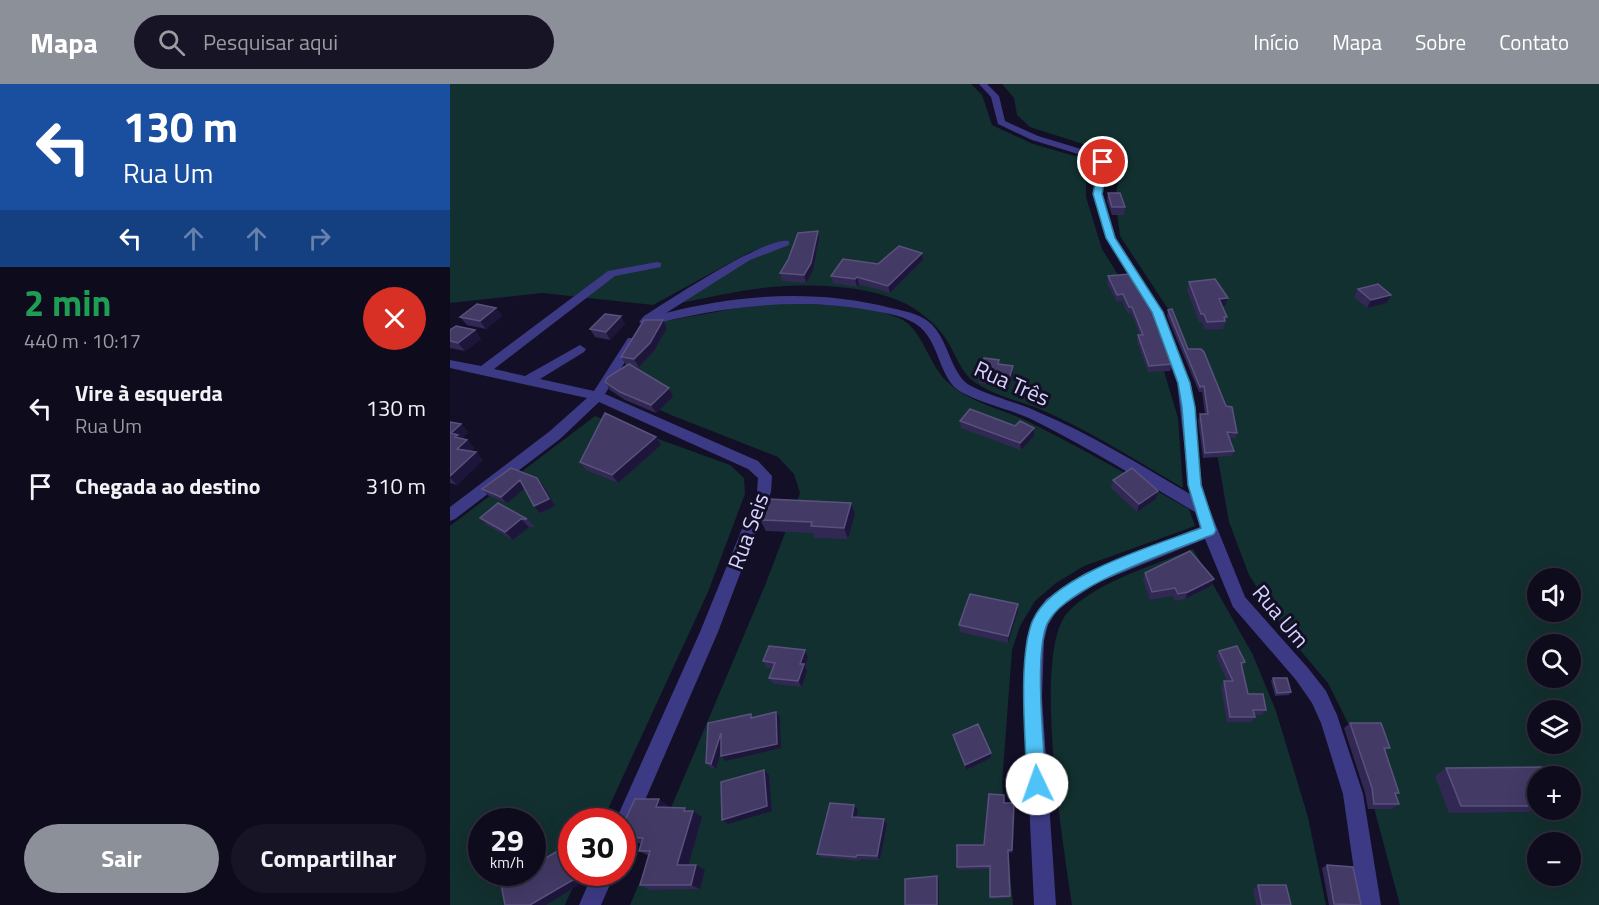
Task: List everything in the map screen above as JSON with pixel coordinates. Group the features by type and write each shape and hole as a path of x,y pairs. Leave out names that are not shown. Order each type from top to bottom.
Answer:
{"street":[{"name":"Rua Um","path":"983,84 990,88 995,96 1001,122 1035,138 1091,155 1103,162 1098,194 1111,238 1157,312 1184,383 1195,485 1201,508 1239,602 1302,674 1318,697 1330,722 1353,794 1370,905"},
{"path":"450,515 555,435 597,396 645,322 663,308 746,258 785,243"},
{"path":"483,370 612,273 657,265"},
{"name":"Rua Três","path":"645,322 739,303 771,301 834,302 912,317 921,321 936,335 956,381 964,388 1034,416 1089,442 1201,508"},
{"path":"527,381 580,349"},
{"name":"Rua Seis","path":"450,364 597,396 753,465 765,476 764,492 709,632 632,808"},
{"path":"1045,905 1033,698 1035,641 1040,622 1052,604 1091,578 1209,530"},
{"path":"590,905 598,886"}],"green space":[{"path":"450,84 971,84 982,95 992,125 1033,144 1085,159 1091,165 1086,182 1086,197 1102,249 1151,328 1178,418 1183,488 1080,428 1044,411 992,392 976,383 965,373 941,332 927,318 892,298 851,288 808,285 748,290 681,303 745,261 787,243 784,241 750,252 653,305 542,293 450,303"},
{"path":"1002,84 1599,84 1599,905 1400,905 1370,793 1348,723 1328,683 1288,636 1249,575 1229,522 1208,402 1189,349 1168,309 1120,236 1115,197 1121,171 1120,162 1111,153 1030,127 1017,115 1014,98"},
{"path":"759,304 849,307 867,309 899,318 915,331 936,368 960,392 1049,432 1189,509 1195,526 1084,566 1056,583 1035,601 1020,626 1012,650 1002,784 1013,905 630,905 766,583 800,493 794,474 778,457 671,415 613,389 655,323"},
{"path":"595,416 730,465 744,478 745,494 708,592 608,808 558,808 558,886 573,886 565,905 450,905 450,526"},
{"path":"1193,549 1253,655 1276,711 1308,817 1326,905 1072,905 1053,752 1052,667 1057,634 1068,612 1094,592 1127,575"}],"building":[{"path":"1108,193 1120,193 1125,207 1112,207"},
{"path":"818,231 811,263 804,275 780,273 788,260 798,233"},
{"path":"899,246 922,253 888,286 857,277 855,279 831,276 843,259 878,264"},
{"path":"1130,274 1150,306 1172,364 1149,366 1138,335 1143,335 1132,307 1129,307 1123,294 1117,295 1108,276"},
{"path":"1215,279 1228,298 1219,299 1227,317 1224,317 1225,321 1207,322 1204,314 1201,314 1189,282"},
{"path":"1378,284 1391,295 1371,300 1358,289"},
{"path":"477,304 496,308 480,321 460,317"},
{"path":"1172,309 1188,349 1201,349 1204,352 1226,406 1232,407 1237,433 1227,432 1234,451 1205,453 1200,414 1208,414 1204,386 1200,387 1168,310"},
{"path":"605,314 621,316 606,332 590,329"},
{"path":"644,320 663,320 650,343 634,359 621,357"},
{"path":"456,326 475,330 458,343 450,341 450,330"},
{"path":"984,358 999,360 998,364 1013,366 1009,379 978,374"},
{"path":"629,364 669,388 651,405 620,392 605,382 608,377"},
{"path":"970,409 1015,426 1020,421 1034,428 1020,443 960,421"},
{"path":"605,413 656,437 612,475 580,462"},
{"path":"450,422 461,424 451,433 458,435 455,437 467,440 457,449 476,452 450,476"},
{"path":"511,468 537,478 549,499 534,506 520,480 501,497 482,489"},
{"path":"1132,468 1158,491 1139,504 1113,480"},
{"path":"768,499 851,503 844,528 811,526 812,522 760,520"},
{"path":"498,503 527,519 521,519 505,532 480,518"},
{"path":"1190,551 1214,579 1188,592 1178,594 1175,588 1152,592 1145,573"},
{"path":"970,594 1018,604 1008,636 959,625"},
{"path":"769,646 805,650 800,664 804,664 798,681 769,678 775,663 763,661"},
{"path":"1237,646 1245,662 1241,663 1248,694 1263,694 1266,710 1253,710 1255,717 1230,717 1224,681 1233,681 1219,651"},
{"path":"1273,678 1287,678 1291,692 1277,693"},
{"path":"776,712 777,744 721,756 721,733 711,764 706,763 708,723 751,714 751,718"},
{"path":"1350,723 1381,723 1390,748 1384,748 1399,793 1395,793 1399,804 1374,804 1372,788"},
{"path":"978,724 991,753 965,765 953,735"},
{"path":"1527,767 1527,806 1461,806 1446,768"},
{"path":"764,770 767,806 722,820 721,782"},
{"path":"989,794 1004,795 1004,803 1014,803 1012,850 1008,850 1010,896 990,897 990,866 957,867 957,845 984,845"},
{"path":"635,799 659,799 656,807 685,808 684,811 693,811 677,865 696,865 691,885 640,885 650,851 639,851 643,838 636,838 636,808 631,808"},
{"path":"830,803 854,805 852,817 884,819 877,856 817,854"},
{"path":"558,851 558,886 562,886 530,905 505,905 501,886 546,886 546,858"},
{"path":"1327,865 1353,867 1361,905 1334,904"},
{"path":"937,876 937,905 905,905 905,879"},
{"path":"1258,885 1286,885 1291,905 1262,905"}],"route":[{"path":"1037,784 1033,698 1035,641 1040,622 1052,604 1065,593 1091,578 1209,530 1195,485 1184,383 1157,312 1111,238 1098,194 1103,162"}]}
